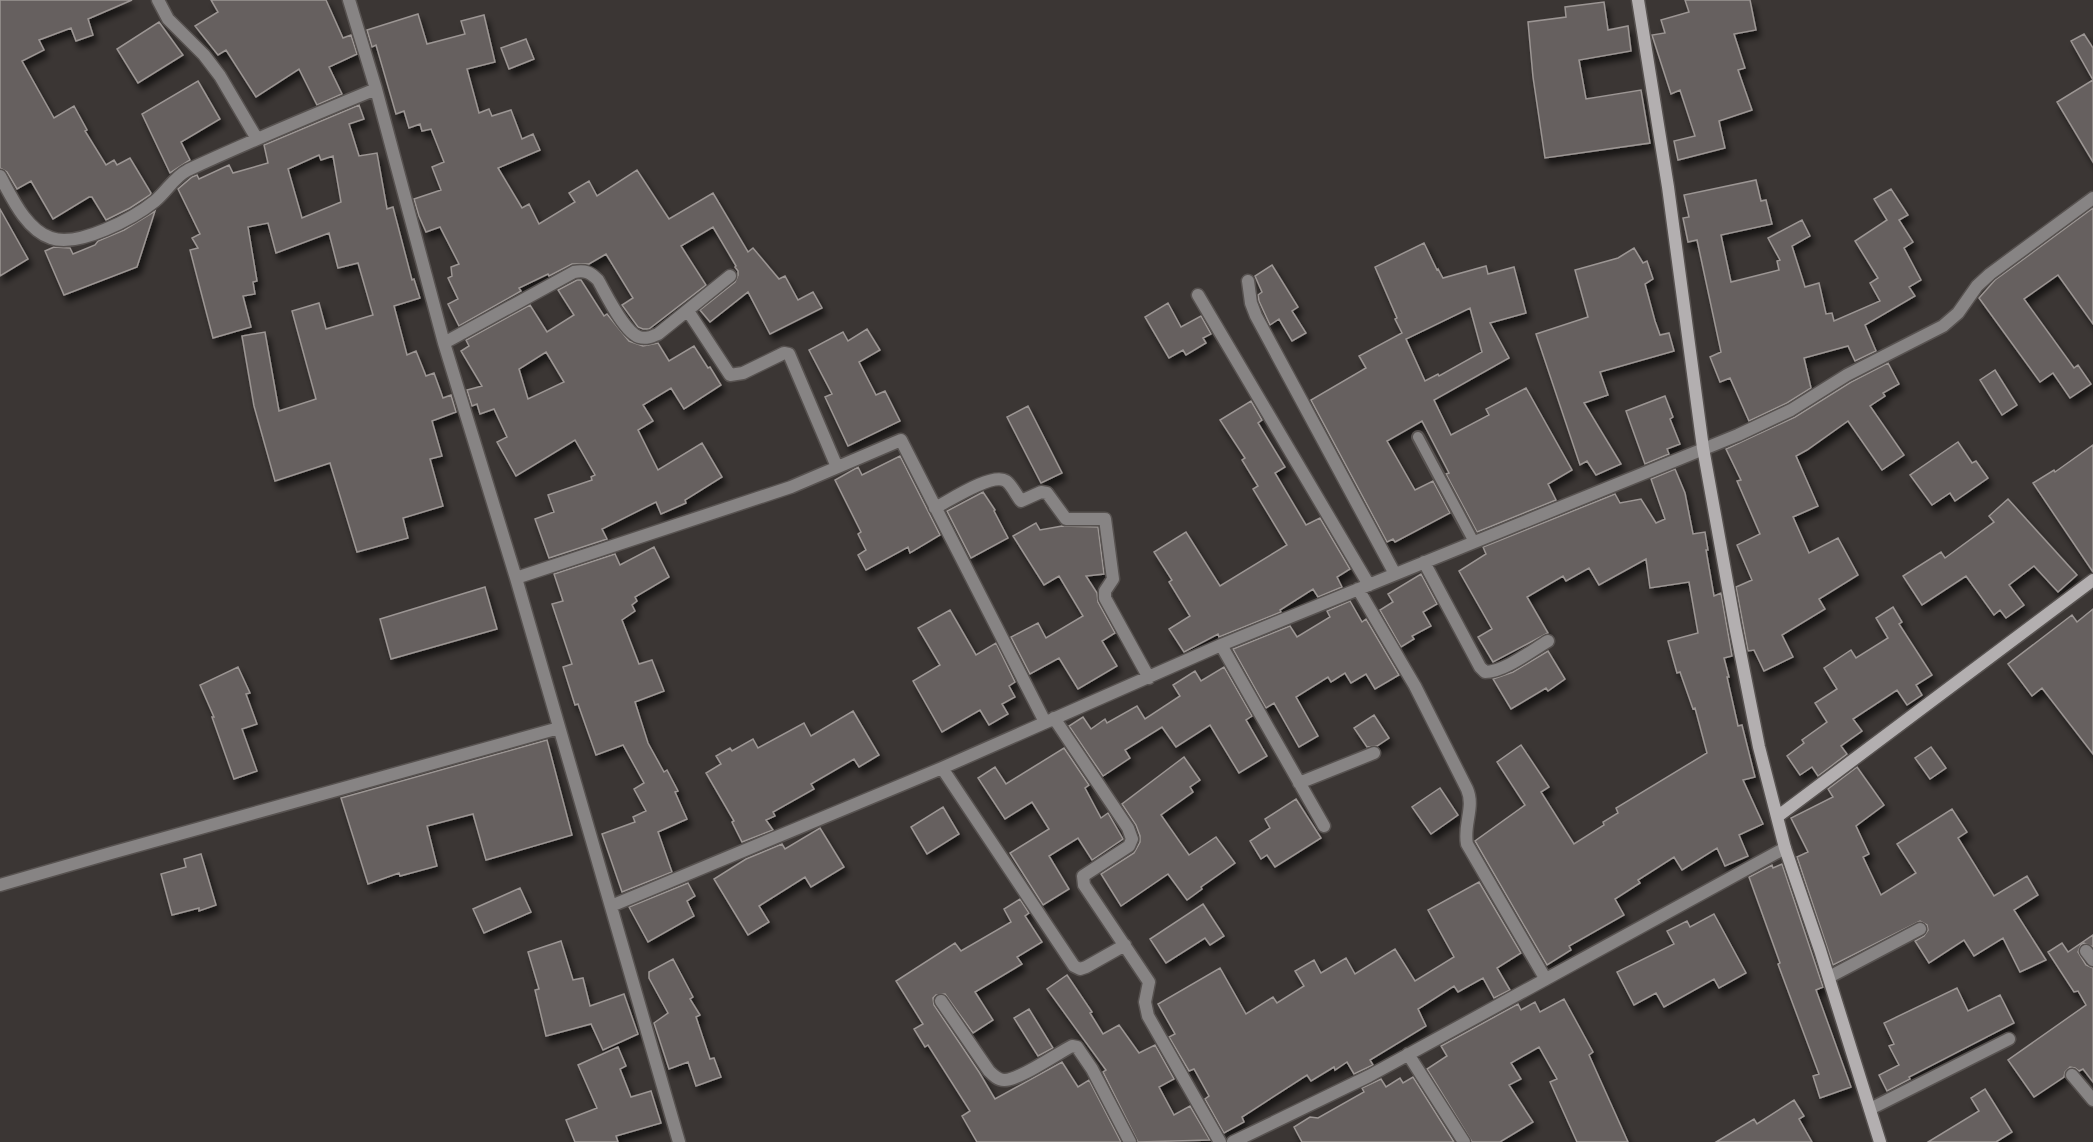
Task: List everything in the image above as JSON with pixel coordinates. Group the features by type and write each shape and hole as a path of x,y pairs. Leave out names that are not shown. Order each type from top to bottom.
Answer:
{"street":[{"path":"158,0 168,19 188,38 220,76 256,139"},
{"path":"349,0 376,89 444,343 516,578 679,1142"},
{"path":"1638,0 1668,187 1703,448 1759,747 1785,848 1829,977 1870,1109 1877,1141"},
{"path":"0,176 30,223 39,232 51,238 77,239 120,222 155,201 185,171 376,89"},
{"path":"611,906 942,768 1221,645 1738,435 1791,410 1847,375 1943,326 1958,313 1977,286 1990,274 2093,198"},
{"path":"444,343 574,272 581,271 592,274 598,280 628,329 637,336 647,338 658,334 730,276"},
{"path":"1248,281 1251,303 1256,316 1395,574"},
{"path":"1198,295 1363,587 1467,789 1471,804 1465,832 1467,843 1545,978"},
{"path":"688,311 730,375 743,373 784,353 789,354 837,467"},
{"path":"516,578 791,487 900,440 1050,720 1128,828 1132,839 1129,846 1083,876 1084,885 1149,982 1145,1002 1148,1016 1220,1142"},
{"path":"935,508 984,483 998,479 1008,482 1020,501 1041,492 1047,493 1066,519 1105,519 1113,579 1105,591 1105,598 1149,678"},
{"path":"1424,562 1480,667 1485,672 1493,672 1502,668 1548,641"},
{"path":"1777,817 2093,580"},
{"path":"1221,645 1324,826"},
{"path":"0,885 559,728"},
{"path":"1299,783 1374,753"},
{"path":"942,768 1074,966 1080,969 1086,967 1125,945"},
{"path":"1233,1142 1368,1076 1785,848"},
{"path":"1829,977 1920,929"},
{"path":"941,1001 996,1078 1005,1080 1017,1076 1061,1051 1072,1046 1077,1047 1092,1070 1130,1142"},
{"path":"1870,1109 2009,1039"},
{"path":"1408,1054 1464,1142"},
{"path":"2072,1075 2093,1100"}],"lane":[{"path":"1418,437 1474,542"}],"building":[{"path":"0,0 132,0 88,19 93,35 76,41 71,28 39,40 44,50 22,61 54,118 74,106 87,130 85,131 106,165 114,160 117,165 130,158 151,193 150,195 106,220 92,197 53,219 31,181 17,189 7,172 0,168"},
{"path":"211,0 326,0 343,38 351,35 357,54 329,67 342,94 317,105 299,69 256,97 226,50 218,55 195,26 218,12"},
{"path":"1685,0 1750,0 1756,30 1734,34 1745,68 1738,70 1752,110 1719,121 1725,148 1678,160 1674,141 1695,136 1680,90 1671,94 1652,35 1665,33 1661,20 1689,12"},
{"path":"1604,2 1608,30 1628,26 1631,51 1579,60 1586,99 1641,90 1650,143 1545,158 1533,77 1528,22 1566,17 1565,7"},
{"path":"418,14 427,44 465,34 461,21 484,15 495,62 467,69 479,113 489,109 492,116 511,110 522,139 533,134 540,150 498,168 522,208 529,204 539,224 575,202 569,193 589,181 597,196 637,170 669,219 713,193 748,252 753,248 779,279 785,276 798,300 813,292 822,308 770,334 748,292 710,322 700,310 735,282 738,275 736,266 713,227 681,246 706,285 649,329 638,327 622,305 633,298 606,254 589,264 572,264 519,288 521,291 459,326 448,304 458,299 448,278 452,276 451,267 459,264 440,227 426,232 414,199 441,190 432,167 444,162 431,129 422,131 420,124 409,128 404,111 396,114 376,45 372,47 367,30"},
{"path":"159,22 183,55 138,83 117,49"},
{"path":"2084,34 2093,48 2093,80 2071,41"},
{"path":"526,39 534,59 509,69 501,48"},
{"path":"2093,80 2093,162 2057,102"},
{"path":"198,81 220,119 181,142 190,160 170,173 142,114"},
{"path":"359,105 364,119 349,124 359,156 377,153 387,209 393,207 412,280 414,279 420,298 394,306 407,355 416,351 426,376 434,373 443,398 451,395 456,412 432,421 442,456 430,459 443,506 403,518 408,538 357,552 330,463 275,481 254,406 242,336 265,332 279,411 316,399 292,311 319,303 326,329 373,315 358,263 338,268 329,233 276,253 268,223 248,227 257,281 253,282 255,294 243,296 251,327 213,338 190,250 198,248 192,238 200,234 178,189 192,177 197,175 199,179 229,165 233,173 268,163 264,145","holes":["319,155 321,160 333,156 341,202 302,218 288,169"]},
{"path":"1756,180 1761,201 1766,200 1772,224 1721,235 1731,282 1779,270 1777,261 1780,260 1768,238 1802,220 1810,236 1792,246 1805,287 1819,283 1826,314 1832,313 1834,321 1880,301 1870,283 1878,278 1855,241 1887,220 1874,199 1891,189 1908,215 1899,220 1913,242 1904,248 1921,280 1909,287 1915,296 1865,325 1876,351 1855,361 1848,346 1804,358 1811,388 1787,403 1749,421 1730,378 1720,382 1710,357 1721,352 1697,240 1688,242 1683,218 1689,217 1684,195"},
{"path":"2093,208 2093,324 2058,275 2024,299 2074,368 2078,365 2091,384 2070,398 2053,373 2040,382 1979,298 1995,280"},
{"path":"0,209 28,259 0,276"},
{"path":"155,211 137,267 64,295 45,251 54,247 70,248 73,254 124,230"},
{"path":"1424,243 1443,278 1486,266 1488,274 1514,267 1526,313 1490,323 1509,358 1434,400 1451,435 1489,415 1486,409 1526,388 1572,470 1548,484 1556,500 1477,532 1446,474 1449,473 1422,421 1387,441 1415,490 1433,481 1450,513 1395,542 1393,539 1387,542 1311,400 1366,368 1359,356 1402,333 1375,267","holes":["1470,308 1482,352 1439,376 1438,374 1425,381 1406,339"]},
{"path":"1634,248 1643,263 1647,261 1653,279 1645,284 1655,321 1660,335 1669,333 1674,351 1600,372 1608,395 1584,403 1621,464 1596,475 1587,461 1580,465 1536,334 1588,317 1575,270 1618,258"},
{"path":"1272,265 1298,307 1292,311 1306,333 1292,341 1279,319 1270,325 1259,301 1258,295 1262,292 1255,276"},
{"path":"581,280 604,316 607,314 629,341 643,346 658,343 669,361 694,346 721,385 684,409 671,388 643,405 653,421 638,430 658,470 702,443 722,477 685,500 686,503 661,514 656,502 602,529 607,539 549,558 535,519 554,512 548,495 592,480 591,477 595,475 575,440 516,476 497,442 507,437 494,409 480,414 477,404 472,406 467,390 482,386 461,351 469,346 466,340 530,305 547,332 574,315 558,290","holes":["546,352 564,382 528,399 519,369"]},
{"path":"1168,303 1181,327 1201,316 1211,334 1203,338 1206,343 1186,355 1183,350 1169,358 1145,317"},
{"path":"867,329 880,350 859,362 876,395 885,391 900,421 848,446 825,397 832,394 809,350 843,332 848,341"},
{"path":"1888,363 1899,384 1883,393 1885,396 1870,406 1904,455 1882,470 1848,421 1796,456 1818,506 1793,517 1809,553 1838,538 1858,575 1819,599 1825,609 1782,635 1793,657 1764,671 1754,650 1748,651 1736,587 1752,580 1737,545 1760,534 1737,481 1741,480 1726,449 1795,417 1851,382"},
{"path":"1995,370 2017,405 2002,415 1980,380"},
{"path":"1665,396 1673,417 1670,419 1680,444 1667,449 1669,454 1645,464 1626,411"},
{"path":"1251,401 1262,420 1258,423 1285,467 1275,473 1306,525 1320,518 1350,569 1337,577 1342,587 1318,597 1313,589 1280,610 1281,612 1219,637 1218,634 1184,652 1169,629 1190,616 1169,582 1172,580 1154,552 1186,532 1220,586 1287,545 1253,489 1258,486 1242,460 1245,458 1220,420"},
{"path":"1028,406 1062,473 1041,483 1007,417"},
{"path":"1958,442 1972,463 1976,461 1988,478 1955,501 1950,493 1932,505 1910,475"},
{"path":"2093,445 2093,572 2033,483 2054,470 2055,472"},
{"path":"900,456 940,535 910,553 908,547 866,570 858,555 866,550 858,534 861,532 835,480 858,467 862,475"},
{"path":"1675,469 1685,493 1693,534 1705,532 1714,596 1721,593 1732,656 1724,658 1729,677 1727,677 1738,726 1742,725 1755,777 1743,780 1763,824 1739,835 1748,856 1725,866 1717,848 1682,870 1674,857 1638,880 1640,883 1615,899 1624,915 1569,946 1571,950 1547,965 1475,841 1525,805 1497,762 1521,745 1549,787 1541,792 1574,844 1618,813 1616,808 1707,753 1695,708 1693,709 1680,672 1677,673 1668,641 1698,633 1689,582 1650,588 1646,559 1599,585 1589,568 1566,581 1563,576 1527,597 1548,633 1493,662 1478,637 1492,629 1459,571 1486,554 1483,547 1615,494 1620,503 1641,499 1656,523 1665,519 1651,479"},
{"path":"983,492 995,510 1008,538 971,558 947,511"},
{"path":"2008,499 2077,575 2058,592 2034,566 2009,585 2024,605 2006,618 2000,610 1994,615 1966,576 1922,605 1903,576 1941,552 1945,558 1994,522 1989,516"},
{"path":"1036,523 1040,530 1062,526 1098,527 1104,574 1086,576 1097,593 1098,602 1115,633 1102,641 1117,666 1078,689 1059,658 1030,674 1011,637 1038,623 1046,638 1083,616 1059,576 1044,585 1013,536"},
{"path":"654,547 669,577 635,597 637,601 632,605 635,611 622,620 639,664 652,660 664,691 635,702 648,743 664,772 667,770 678,791 675,792 687,819 658,832 672,872 622,892 602,834 635,822 633,817 646,811 634,789 644,783 623,745 596,755 578,704 575,705 563,667 572,664 552,604 563,601 554,574 615,554 620,565"},
{"path":"1421,574 1437,604 1423,612 1431,626 1412,636 1414,639 1401,647 1380,610 1393,602 1388,594"},
{"path":"485,587 497,629 391,659 380,619"},
{"path":"1350,601 1362,622 1366,619 1399,675 1375,689 1366,674 1351,683 1345,673 1331,682 1328,677 1296,697 1318,736 1299,747 1274,703 1266,708 1233,649 1290,626 1297,637 1330,617 1327,611"},
{"path":"1893,607 1902,622 1899,624 1932,675 1916,685 1922,695 1907,705 1897,690 1853,719 1862,731 1841,746 1847,754 1818,776 1812,767 1800,775 1787,756 1804,743 1802,740 1827,722 1815,703 1837,689 1824,668 1851,650 1856,658 1888,638 1876,618"},
{"path":"2093,609 2093,754 2042,688 2032,696 2008,664 2072,615 2077,622"},
{"path":"950,610 976,655 996,643 1015,682 1009,686 1015,697 1002,704 1008,714 989,725 980,710 942,732 913,681 940,665 918,628"},
{"path":"1548,651 1565,679 1548,691 1546,688 1511,709 1493,679 1513,672"},
{"path":"238,667 250,693 246,694 257,724 242,729 257,771 234,779 212,717 214,717 200,685"},
{"path":"1224,667 1252,716 1246,720 1267,756 1239,773 1210,725 1176,747 1162,727 1125,750 1130,758 1103,776 1069,726 1083,717 1091,729 1105,719 1107,723 1137,706 1145,719 1180,696 1173,685 1195,671 1201,681"},
{"path":"853,711 879,755 859,767 854,759 811,784 814,789 773,812 775,816 766,820 773,830 742,842 732,822 734,821 706,773 721,764 716,756 730,748 732,751 753,739 758,748 804,723 811,736"},
{"path":"1374,715 1389,738 1377,746 1367,747 1354,728"},
{"path":"547,740 572,835 486,860 473,814 427,826 437,866 400,876 399,873 368,884 341,798"},
{"path":"1931,747 1946,768 1930,779 1915,758"},
{"path":"1064,748 1089,785 1085,788 1101,818 1108,813 1123,839 1092,860 1078,838 1049,856 1069,889 1043,905 1010,853 1049,829 1032,802 1005,819 978,778 995,767 1006,784"},
{"path":"1184,757 1200,780 1190,787 1193,792 1161,815 1189,855 1216,837 1235,863 1187,900 1168,874 1121,906 1101,874 1134,853 1140,842 1136,825 1122,804"},
{"path":"1857,767 1884,805 1856,826 1869,854 1863,857 1881,895 1916,873 1897,844 1952,809 1967,832 1958,838 1994,896 2027,876 2038,895 2014,910 2046,960 2020,972 2003,938 1974,956 1964,940 1929,963 1915,941 1924,936 1928,930 1927,925 1920,921 1833,965 1797,857 1808,852 1791,818 1833,797 1828,789"},
{"path":"1440,788 1458,815 1431,834 1412,807"},
{"path":"1296,799 1321,838 1275,867 1267,855 1261,859 1250,841 1270,828 1265,819"},
{"path":"943,807 959,834 927,854 911,827"},
{"path":"820,828 844,867 811,887 805,877 759,906 769,922 748,935 714,879 746,859 782,844 785,849"},
{"path":"201,854 216,905 199,911 199,908 172,915 161,874 186,867 184,859"},
{"path":"1782,864 1823,987 1816,990 1851,1087 1820,1098 1813,1076 1819,1074 1778,964 1780,963 1749,877 1772,865 1773,868"},
{"path":"1479,882 1521,953 1497,968 1510,990 1494,998 1483,978 1458,992 1454,986 1418,1009 1426,1026 1370,1060 1373,1065 1354,1074 1347,1062 1311,1081 1307,1075 1242,1117 1244,1122 1224,1133 1205,1099 1209,1096 1194,1069 1189,1071 1169,1037 1175,1034 1158,1004 1220,968 1246,1014 1273,997 1277,1003 1304,986 1295,971 1314,960 1321,973 1346,958 1355,974 1395,949 1415,981 1454,957 1428,910"},
{"path":"688,883 695,896 687,901 694,916 648,942 629,907"},
{"path":"520,888 531,912 484,933 473,909"},
{"path":"1020,899 1029,913 1025,916 1042,942 1017,957 1022,964 975,992 993,1020 973,1033 945,994 936,995 933,998 934,1005 995,1099 1062,1062 1078,1087 1089,1080 1121,1142 977,1142 962,1116 970,1111 928,1045 925,1047 914,1029 923,1024 896,981 955,943 961,951 1011,922 1004,909"},
{"path":"1203,904 1224,936 1210,945 1205,938 1166,963 1150,939"},
{"path":"1714,914 1746,973 1719,988 1714,979 1664,1007 1656,993 1634,1005 1617,972 1674,944 1667,931 1687,921 1690,927"},
{"path":"2093,935 2093,947 2084,943 2078,952 2086,965 2093,968 2093,1082 2083,1069 2079,1071 2070,1067 2064,1077 2034,1097 2008,1060 2086,1005 2078,991 2074,992 2048,952 2062,943 2068,952"},
{"path":"561,941 573,980 583,978 590,1006 624,994 638,1034 603,1050 591,1024 546,1036 535,990 539,989 528,952"},
{"path":"673,959 693,997 690,999 700,1015 696,1017 710,1059 714,1058 721,1077 696,1086 688,1062 669,1069 654,1023 668,1013 649,978 649,972"},
{"path":"1067,975 1092,1012 1090,1013 1103,1034 1119,1025 1139,1053 1155,1045 1174,1079 1159,1087 1174,1115 1190,1106 1210,1140 1138,1142 1103,1072 1106,1070 1047,989"},
{"path":"1957,988 1968,1011 2000,995 2014,1023 1909,1077 1910,1079 1887,1091 1879,1075 1899,1065 1889,1046 1894,1044 1884,1023"},
{"path":"1564,999 1593,1052 1589,1055 1628,1142 1577,1142 1550,1082 1557,1079 1539,1047 1511,1063 1521,1079 1509,1085 1533,1122 1500,1142 1472,1142 1427,1069 1447,1056 1441,1046 1518,1004 1521,1010 1535,1002 1540,1012"},
{"path":"1029,1009 1053,1048 1038,1056 1014,1018"},
{"path":"618,1047 626,1066 620,1069 631,1097 651,1091 661,1123 616,1136 618,1142 575,1142 566,1120 597,1108 578,1065"},
{"path":"1413,1077 1454,1142 1302,1142 1294,1127 1310,1117 1318,1118 1364,1092 1362,1088 1381,1079 1386,1087 1400,1078 1403,1083"},
{"path":"1985,1089 2012,1132 1996,1142 1928,1142 1979,1111 1971,1098"},
{"path":"1794,1100 1804,1116 1799,1119 1812,1142 1716,1142 1754,1119 1757,1124"}]}
